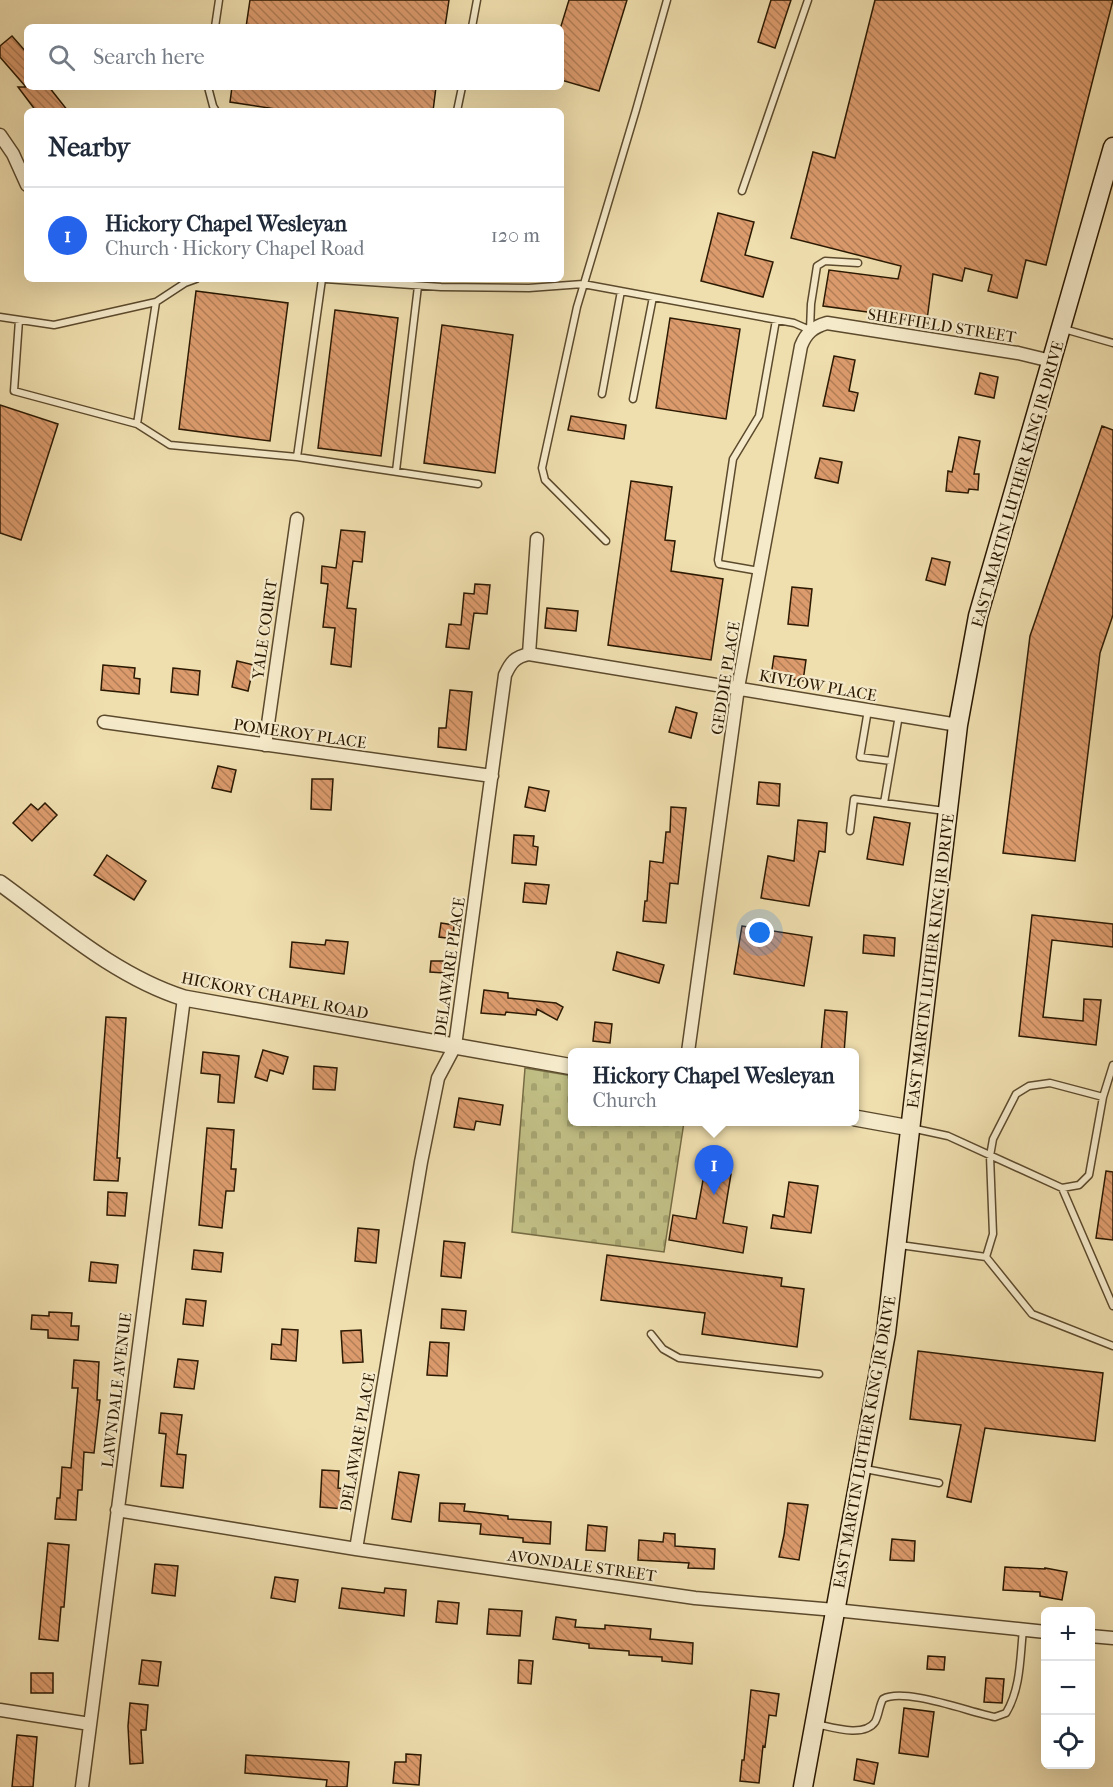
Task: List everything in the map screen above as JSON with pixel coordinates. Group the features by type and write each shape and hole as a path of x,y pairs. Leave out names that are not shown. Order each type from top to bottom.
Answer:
{"main road":[{"name":"EAST MARTIN LUTHER KING JR DRIVE","path":"803,1787 886,1333 958,725 978,616 1051,361 1108,185 1113,147"}],"street":[{"path":"0,135 13,154 24,178"},
{"name":"SHEFFIELD STREET","path":"810,330 826,323 1018,353 1051,361"},
{"name":"GEDDIE PLACE","path":"689,1048 738,688 801,346 810,330"},
{"name":"YALE COURT","path":"265,745 297,519"},
{"path":"530,654 537,539"},
{"name":"KIVLOW PLACE","path":"530,654 958,725"},
{"name":"DELAWARE PLACE","path":"356,1549 376,1438 404,1255 429,1120 438,1078 455,1046 505,675 512,662 520,656 530,654"},
{"name":"POMEROY PLACE","path":"104,722 492,776"},
{"name":"HICKORY CHAPEL ROAD","path":"0,883 108,961 158,990 184,998 568,1066"},
{"name":"LAWNDALE AVENUE","path":"82,1787 184,998"},
{"path":"859,1119 910,1128"},
{"name":"AVONDALE STREET","path":"117,1510 356,1549 695,1598 1041,1631"},
{"path":"1095,1636 1113,1638"},
{"path":"0,1710 90,1724"}],"lane":[{"path":"215,24 219,0"},
{"path":"473,24 477,0"},
{"path":"606,541 545,480 542,468 574,319 667,0"},
{"path":"741,191 808,0"},
{"path":"209,90 214,108"},
{"path":"457,108 461,90"},
{"path":"371,282 529,288 584,284 794,323 810,330 811,304 817,266 825,261 858,263"},
{"path":"0,317 54,325 156,302 188,282"},
{"path":"297,457 324,282"},
{"path":"396,471 418,285"},
{"path":"602,394 621,291"},
{"path":"633,399 653,297"},
{"path":"137,424 156,302"},
{"path":"19,320 14,390 137,424 170,445 297,457 478,484"},
{"path":"760,571 719,564 717,560 733,459 759,416 776,320"},
{"path":"1061,328 1113,343"},
{"path":"868,710 860,757 891,761"},
{"path":"885,803 899,715"},
{"path":"850,831 854,799 948,811"},
{"path":"910,1128 948,1136 1062,1188 1078,1185 1089,1175 1103,1097 1113,1065"},
{"path":"986,1257 993,1234 990,1156 993,1139 1016,1094 1029,1086 1050,1083 1103,1097"},
{"path":"1062,1188 1113,1306"},
{"path":"896,1244 986,1257 1032,1314 1113,1346"},
{"path":"651,1334 663,1349 679,1358 819,1374"},
{"path":"861,1468 939,1483"},
{"path":"814,1724 854,1730 870,1727 876,1721 883,1699 888,1696 918,1698 995,1717 1006,1713 1017,1686 1023,1629"}],"green space":[{"path":"525,1068 568,1075 568,1126 683,1126 664,1252 512,1232"}],"building":[{"path":"250,0 449,0 445,24 246,24"},
{"path":"569,0 627,0 599,91 564,81 564,24 562,24"},
{"path":"771,0 791,0 775,48 758,42"},
{"path":"875,0 1113,0 1046,265 1026,260 1017,298 988,291 992,275 965,268 962,281 933,274 927,320 823,306 829,270 898,279 901,266 791,238 813,152 835,158"},
{"path":"12,36 24,50 24,85 0,57 0,46"},
{"path":"18,87 24,87 24,90 51,90 66,108 34,108"},
{"path":"232,90 436,90 433,108 269,108 230,102"},
{"path":"718,213 754,222 745,255 773,262 763,297 701,281"},
{"path":"196,291 288,303 270,441 179,429"},
{"path":"335,310 398,318 381,456 318,448"},
{"path":"670,318 740,329 726,419 656,408"},
{"path":"442,325 513,335 495,473 424,463"},
{"path":"834,356 855,360 849,391 858,393 854,411 823,406"},
{"path":"980,373 998,377 994,398 975,394"},
{"path":"0,405 58,424 21,540 0,533"},
{"path":"571,416 626,425 624,439 568,430"},
{"path":"1102,426 1113,430 1113,615 1100,653 1075,861 1003,853 1030,636"},
{"path":"959,437 980,441 974,474 979,474 978,490 969,489 968,493 946,491 948,471 952,472"},
{"path":"820,458 842,462 838,483 815,478"},
{"path":"631,481 672,487 665,540 675,541 671,571 723,579 711,660 608,645"},
{"path":"341,530 365,532 362,562 353,561 347,608 356,609 351,667 331,664 335,628 323,627 328,584 321,583 322,566 336,568"},
{"path":"932,558 950,562 945,585 926,580"},
{"path":"475,584 490,585 487,614 474,613 469,649 446,647 449,624 461,625 464,593 474,594"},
{"path":"792,587 812,589 808,626 788,624"},
{"path":"547,608 578,611 576,631 545,628"},
{"path":"774,656 806,660 803,681 771,676"},
{"path":"237,661 254,665 248,691 232,687"},
{"path":"103,665 135,668 134,678 140,679 139,694 101,690"},
{"path":"173,668 200,671 198,695 171,692"},
{"path":"450,690 472,692 466,750 438,747 439,728 446,728"},
{"path":"676,707 697,713 691,738 669,732"},
{"path":"218,766 236,770 231,792 212,788"},
{"path":"312,779 333,779 331,810 311,809"},
{"path":"759,782 780,784 779,806 757,804"},
{"path":"529,787 549,791 545,811 525,807"},
{"path":"45,803 57,815 32,841 13,823 31,804 38,810"},
{"path":"671,807 686,808 678,884 670,883 666,923 643,921 650,861 663,863 666,832 670,832"},
{"path":"874,817 910,823 903,865 867,859"},
{"path":"798,820 827,823 825,852 819,851 809,906 761,898 768,856 794,861"},
{"path":"514,835 534,836 533,846 538,847 536,865 512,863"},
{"path":"107,855 146,881 134,900 94,875"},
{"path":"525,883 549,885 546,904 523,902"},
{"path":"1032,915 1113,924 1113,947 1052,940 1043,1017 1083,1021 1084,999 1101,1000 1096,1045 1019,1036"},
{"path":"441,923 454,925 453,939 439,937"},
{"path":"742,926 812,937 804,986 734,974"},
{"path":"864,935 895,938 894,956 863,953"},
{"path":"326,940 348,942 344,974 290,967 292,942 325,945"},
{"path":"617,952 664,965 659,983 613,970"},
{"path":"431,961 444,961 444,973 430,972"},
{"path":"484,990 508,993 508,998 556,1003 563,1007 557,1020 537,1009 536,1015 506,1012 505,1015 481,1013"},
{"path":"825,1010 847,1012 844,1048 821,1048"},
{"path":"106,1017 126,1018 117,1158 120,1158 118,1181 94,1180"},
{"path":"595,1022 612,1024 610,1043 593,1041"},
{"path":"263,1050 288,1057 283,1074 270,1070 267,1081 255,1077"},
{"path":"203,1052 239,1056 234,1103 218,1102 220,1075 201,1073"},
{"path":"314,1066 337,1068 335,1090 313,1089"},
{"path":"459,1098 503,1105 500,1125 476,1121 474,1130 454,1127"},
{"path":"207,1128 234,1130 231,1169 236,1169 234,1191 226,1191 222,1228 199,1225"},
{"path":"705,1169 731,1174 723,1223 747,1227 743,1253 669,1240 673,1215 696,1219"},
{"path":"1106,1171 1113,1172 1113,1240 1096,1238"},
{"path":"789,1182 818,1186 811,1233 771,1228 773,1215 784,1217"},
{"path":"108,1192 127,1193 125,1216 107,1215"},
{"path":"358,1228 379,1230 376,1263 355,1261"},
{"path":"444,1241 465,1243 461,1278 441,1276"},
{"path":"194,1250 223,1253 221,1272 192,1269"},
{"path":"607,1255 782,1278 781,1286 804,1289 797,1347 702,1334 705,1313 601,1300"},
{"path":"91,1262 118,1265 116,1283 89,1281"},
{"path":"186,1299 206,1301 203,1326 183,1324"},
{"path":"442,1309 466,1311 464,1330 441,1328"},
{"path":"49,1312 72,1313 71,1326 79,1326 78,1340 48,1338 48,1330 31,1329 32,1315 49,1316"},
{"path":"282,1329 298,1330 296,1361 271,1359 272,1344 281,1345"},
{"path":"361,1330 363,1362 343,1363 341,1331"},
{"path":"430,1342 449,1343 447,1376 427,1375"},
{"path":"918,1351 1103,1373 1095,1441 985,1428 971,1502 947,1497 961,1425 910,1419"},
{"path":"178,1359 198,1361 194,1389 174,1387"},
{"path":"74,1360 99,1362 97,1400 100,1400 94,1453 84,1452 82,1490 78,1490 76,1520 55,1519 57,1498 60,1498 62,1467 71,1468 78,1388 72,1388"},
{"path":"161,1413 182,1415 177,1454 186,1455 183,1488 161,1486 166,1434 159,1433"},
{"path":"322,1470 339,1471 338,1488 346,1489 345,1509 320,1507"},
{"path":"399,1472 419,1475 411,1522 392,1519"},
{"path":"440,1503 465,1504 464,1511 508,1516 508,1519 551,1522 550,1544 523,1542 523,1538 480,1534 481,1524 439,1521"},
{"path":"788,1503 808,1505 799,1560 779,1557"},
{"path":"588,1525 607,1527 605,1551 586,1550"},
{"path":"664,1533 675,1534 675,1546 715,1549 714,1569 688,1568 689,1563 638,1560 639,1540 663,1542"},
{"path":"892,1539 915,1541 914,1561 890,1560"},
{"path":"48,1543 69,1545 64,1607 61,1607 58,1641 39,1639"},
{"path":"155,1564 178,1566 175,1596 152,1593"},
{"path":"1005,1567 1045,1568 1067,1572 1062,1600 1040,1596 1040,1592 1003,1590"},
{"path":"275,1577 298,1580 295,1602 271,1598"},
{"path":"342,1588 384,1593 385,1588 406,1590 404,1616 339,1608"},
{"path":"438,1601 459,1603 457,1624 436,1622"},
{"path":"489,1609 522,1611 520,1636 487,1634"},
{"path":"556,1617 576,1620 575,1627 605,1629 605,1625 651,1629 650,1639 693,1643 692,1664 662,1661 662,1657 629,1655 629,1651 589,1648 589,1644 553,1639"},
{"path":"928,1656 945,1657 944,1670 927,1669"},
{"path":"142,1660 161,1662 158,1686 139,1684"},
{"path":"519,1660 533,1661 531,1684 518,1683"},
{"path":"31,1673 53,1673 53,1693 31,1693"},
{"path":"986,1678 1004,1679 1002,1703 984,1702"},
{"path":"751,1690 779,1694 776,1716 769,1715 759,1783 740,1781"},
{"path":"130,1703 148,1705 146,1730 141,1730 143,1763 130,1764 128,1726"},
{"path":"904,1708 934,1712 928,1757 899,1753"},
{"path":"17,1735 37,1737 33,1787 12,1787"},
{"path":"406,1754 421,1755 419,1785 393,1783 395,1762 406,1762"},
{"path":"246,1755 349,1762 347,1787 326,1787 327,1780 245,1773"},
{"path":"857,1759 878,1763 874,1784 854,1780"}],"place":[{"name":"Hickory Chapel Wesleyan","path":"714,1195"}]}
